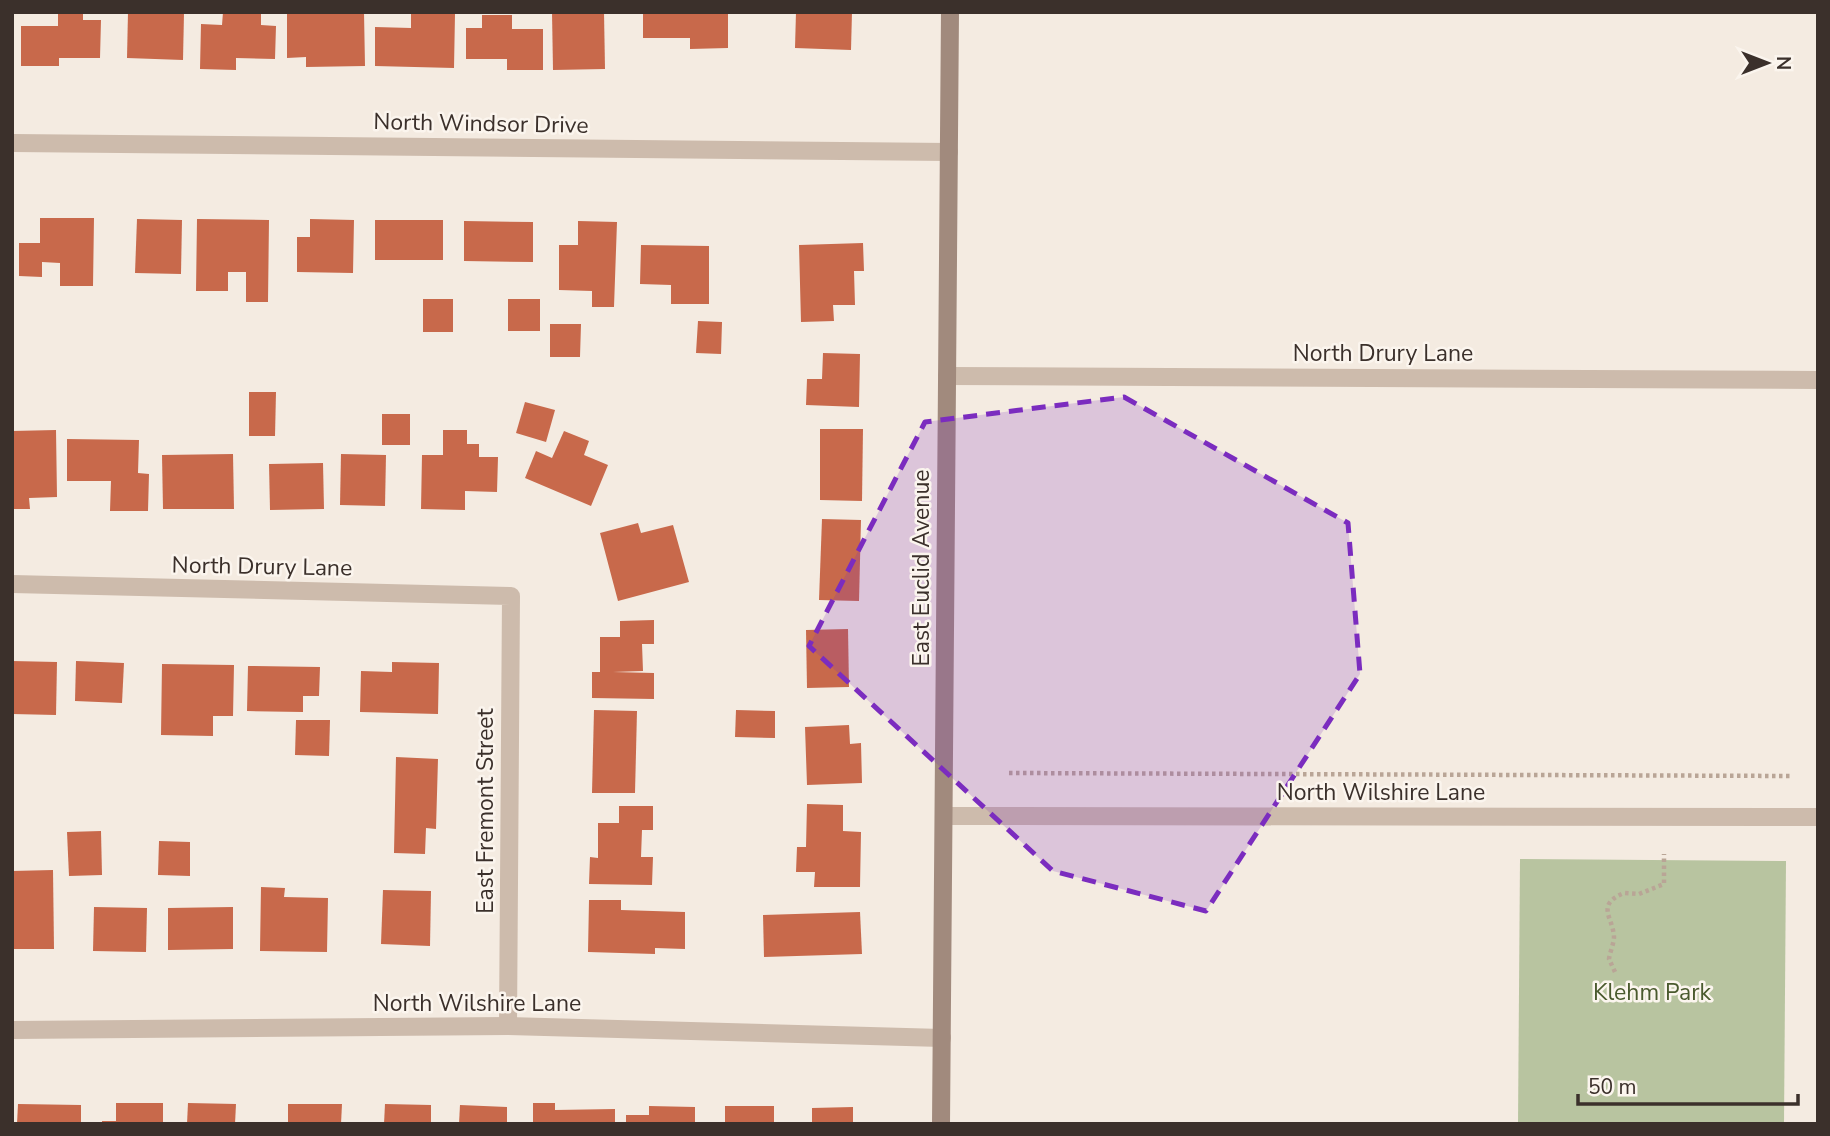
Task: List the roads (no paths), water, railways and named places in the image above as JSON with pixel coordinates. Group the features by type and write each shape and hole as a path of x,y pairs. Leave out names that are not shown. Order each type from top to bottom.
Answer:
{"main road":[{"name":"East Euclid Avenue","path":"941,1124 950,12"}],"street":[{"name":"North Windsor Drive","path":"12,143 949,152"},
{"name":"North Drury Lane","path":"947,376 1818,380"},
{"name":"North Drury Lane","path":"12,584 511,596"},
{"name":"East Fremont Street","path":"508,1026 511,596"},
{"name":"North Wilshire Lane","path":"944,816 1818,817"},
{"name":"North Wilshire Lane","path":"12,1030 508,1026 942,1038"}],"park label":[{"name":"Klehm Park","path":"1652,992"}]}
